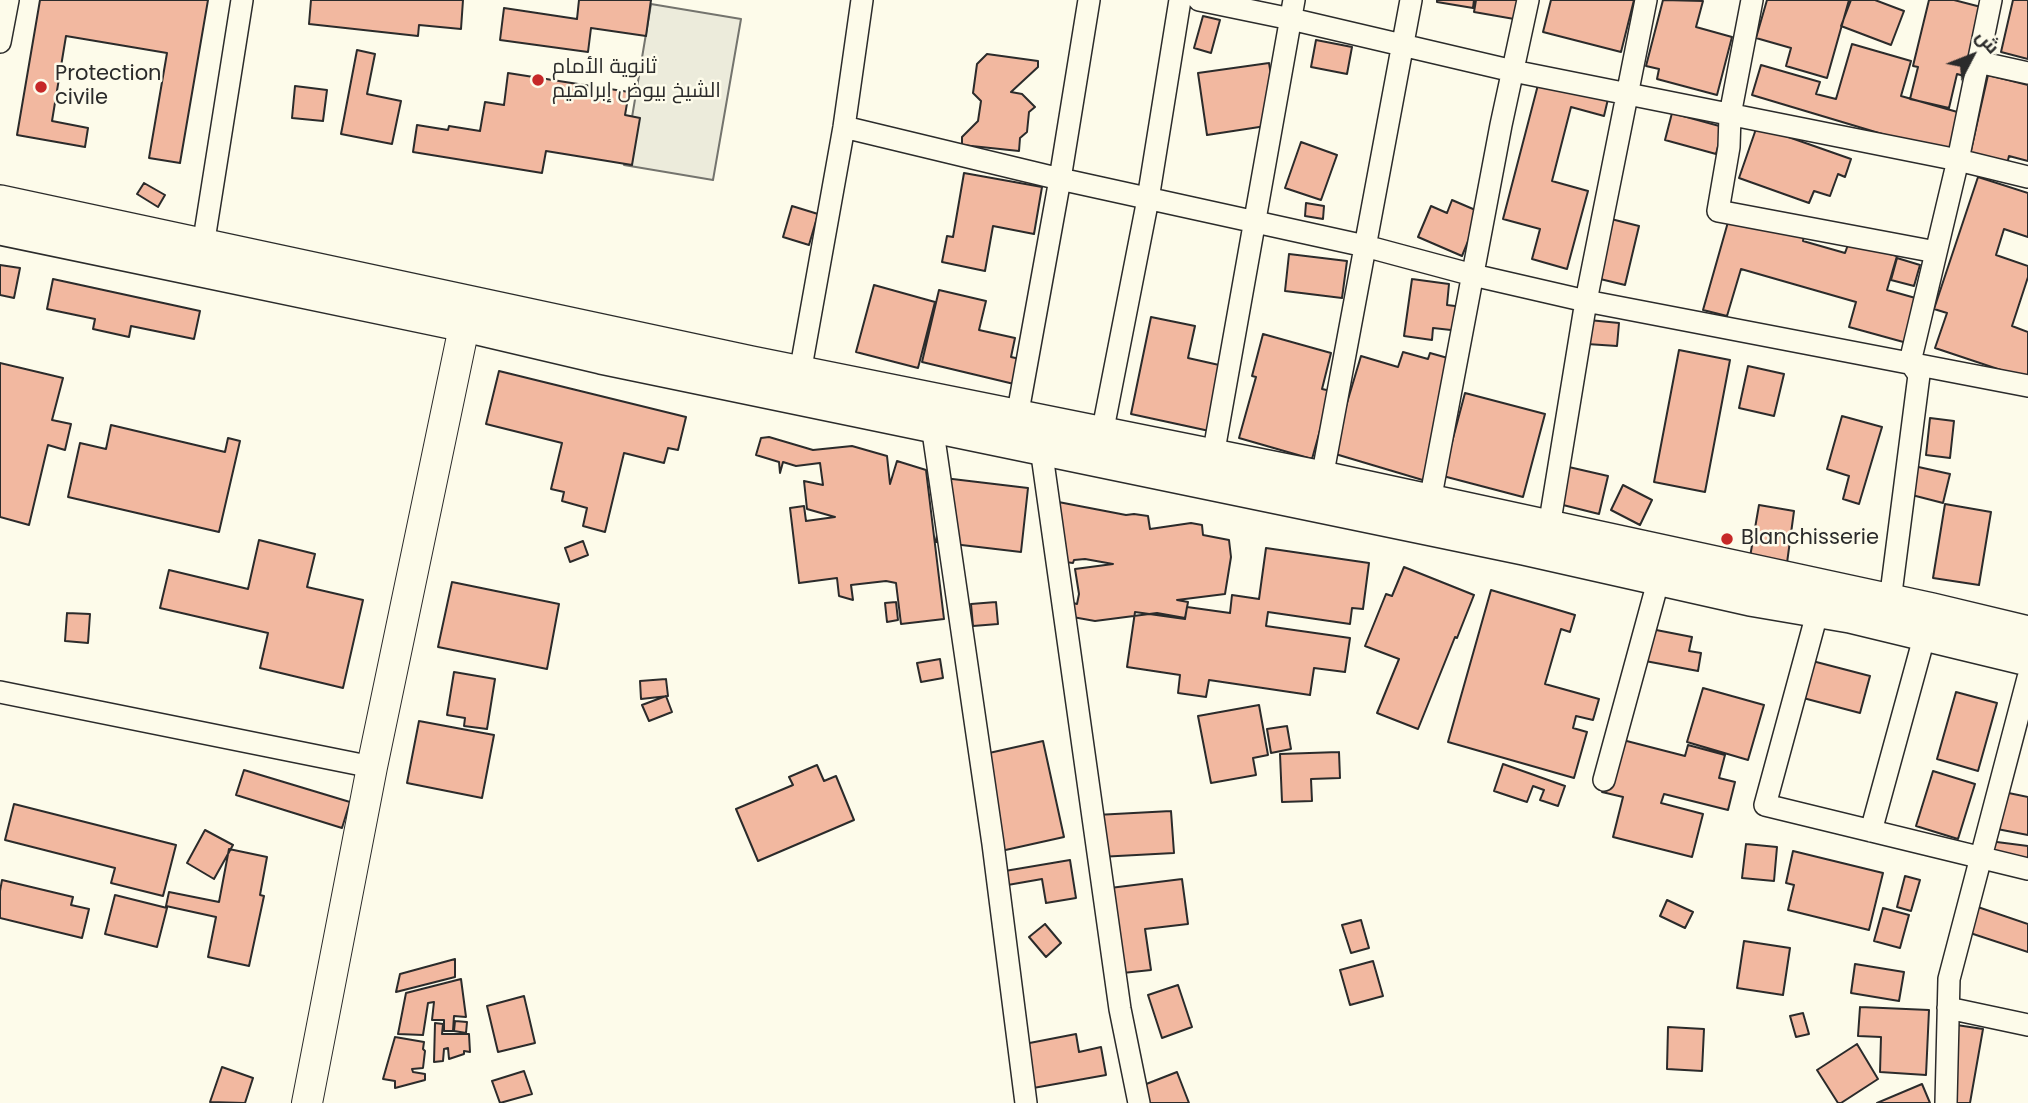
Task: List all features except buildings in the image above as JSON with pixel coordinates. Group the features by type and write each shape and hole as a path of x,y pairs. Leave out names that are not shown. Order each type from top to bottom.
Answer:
{"main road":[{"path":"0,202 203,246 467,314 601,357 1750,599 1850,616 2028,659"},
{"path":"0,228 800,373 1322,478 2028,633"}],"street":[{"path":"0,42 8,0"},
{"path":"203,246 242,0"},
{"path":"800,373 844,127 862,0"},
{"path":"1017,417 1089,0"},
{"path":"1102,434 1147,199 1180,0"},
{"path":"1199,0 1293,9 1402,44 1513,71 1958,160 2028,177"},
{"path":"1322,478 1411,0"},
{"path":"1430,501 1528,0"},
{"path":"1549,527 1586,301 1646,0"},
{"path":"1752,0 1730,115 1730,147 1718,211 1936,252"},
{"path":"1890,601 1919,375 1910,362 1958,160 1991,0"},
{"path":"1213,456 1293,9"},
{"path":"1979,62 2028,74"},
{"path":"844,127 1147,199 1365,246 1586,301 2028,386"},
{"path":"307,1103 372,766 467,314"},
{"path":"932,425 993,844 1026,1103"},
{"path":"1041,448 1121,1009 1139,1103"},
{"path":"1604,780 1659,578"},
{"path":"1818,610 1765,805 2028,869"},
{"path":"1871,831 1925,634"},
{"path":"1946,1103 1949,979 2028,678"},
{"path":"0,692 372,766"},
{"path":"1948,1008 2028,1026"}],"shaded area":[{"path":"651,4 741,19 713,180 624,165"}],"place":[{"name":"ثانوية الأمام الشيخ بيوض إبراهيم","path":"538,80"},
{"name":"Protection civile","path":"41,87"},
{"name":"Blanchisserie","path":"1727,539"}]}
